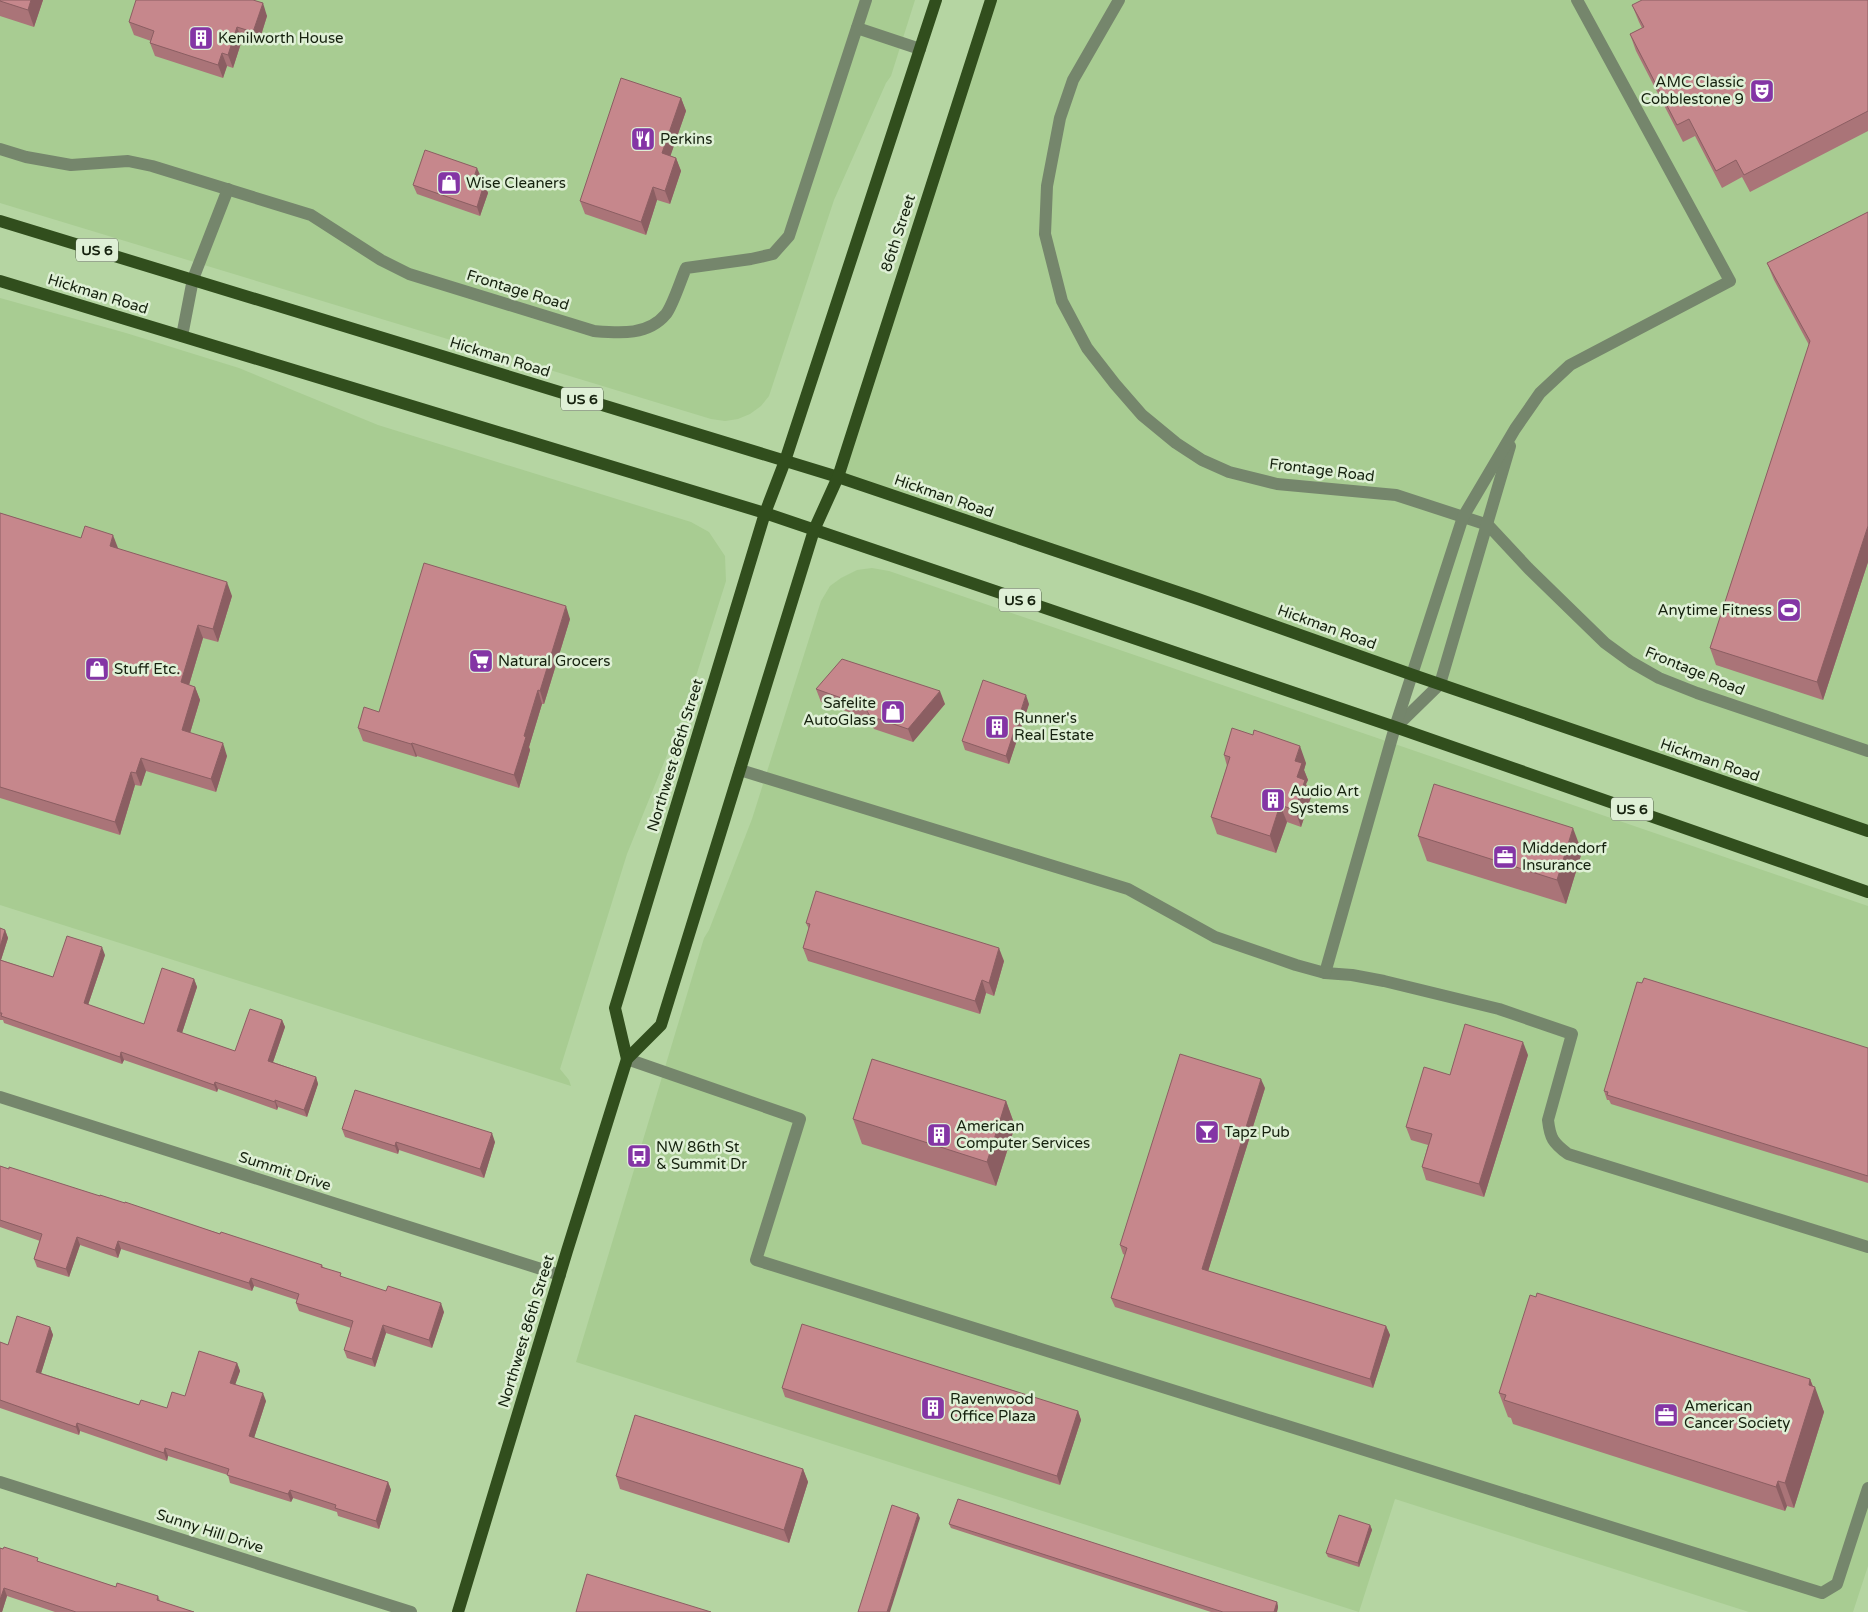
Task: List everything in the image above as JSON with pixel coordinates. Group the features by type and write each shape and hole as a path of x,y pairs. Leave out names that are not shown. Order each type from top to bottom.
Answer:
{"main road":[{"path":"785,462 936,0"},
{"name":"86th Street","path":"838,477 991,0"},
{"name":"Hickman Road","path":"0,221 838,477 1189,596 1868,832"},
{"name":"Hickman Road","path":"0,281 765,513 1395,727 1868,892"},
{"name":"Northwest 86th Street","path":"627,1059 615,1008 765,513 785,462"},
{"name":"Northwest 86th Street","path":"458,1612 627,1059 661,1025 814,530 838,477"}],"street":[{"name":"Frontage Road","path":"0,149 26,157 71,166 128,161 152,166 311,215 381,260 409,274 594,330 616,333 632,332 650,327 666,314 686,268 773,254 789,236 866,0"},
{"name":"Frontage Road","path":"1119,0 1073,80 1060,118 1050,167 1045,234 1062,301 1087,348 1142,415 1176,444 1202,460 1229,472 1277,484 1396,495 1488,525 1526,566 1605,643 1631,662 1659,678 1697,693 1868,751"},
{"path":"1325,973 1395,727 1463,517 1515,429 1540,393 1570,365 1730,281 1577,0"},
{"path":"857,28 920,49"},
{"path":"182,336 193,279 228,189"},
{"path":"1395,727 1440,684 1515,429"},
{"path":"740,770 1128,889 1215,937 1325,973 1352,975 1499,1009 1572,1034 1548,1120 1550,1135 1556,1145 1568,1154 1868,1248"},
{"path":"627,1059 800,1119 756,1260 1822,1593 1836,1584 1868,1488"},
{"name":"Summit Drive","path":"0,1098 560,1275"},
{"name":"Sunny Hill Drive","path":"0,1482 410,1612"}],"shaded area":[{"path":"0,0 915,0 891,76 886,83 834,200 769,396 761,406 750,414 738,419 725,421 711,419 0,203"},
{"path":"991,0 1868,0 1868,831 838,477"},
{"path":"0,298 126,333 239,368 378,425 691,522 709,532 725,556 726,581 686,708 627,854 560,1069 569,1080 571,1086 0,905"},
{"path":"872,568 889,571 1868,906 1868,1566 1853,1612 1749,1612 1395,1499 1359,1612 576,1362 704,938 709,930 752,819 821,601 830,586 841,578 857,570"}],"building":[{"path":"0,0 31,0 28,10"},
{"name":"Kenilworth House","path":"136,0 253,0 263,3 253,32 237,27 228,55 222,53 218,65 150,43 154,31 129,22"},
{"name":"AMC Classic Cobblestone 9","path":"1642,0 1868,0 1868,111 1744,175 1736,160 1716,171 1689,119 1677,125 1630,34 1644,27 1632,5"},
{"name":"Perkins","path":"621,78 681,98 662,153 676,158 665,191 653,187 641,222 580,201"},
{"name":"Wise Cleaners","path":"425,150 477,168 473,180 484,184 477,207 413,185"},
{"path":"1868,212 1868,526 1817,682 1710,648 1810,341 1767,263"},
{"name":"Stuff Etc.","path":"0,513 81,538 85,526 113,535 110,546 227,582 213,629 198,625 181,682 195,687 182,730 223,743 211,779 141,758 136,773 131,772 115,822 0,787"},
{"name":"Natural Grocers","path":"424,563 566,606 540,691 538,690 514,775 358,728 364,707 379,712"},
{"name":"Safelite AutoGlass","path":"842,659 940,691 908,729 870,716 864,706 816,689"},
{"name":"Runner's Real Estate","path":"983,680 1026,695 1006,756 962,741"},
{"name":"Audio Art Systems","path":"1232,728 1253,735 1254,730 1300,746 1295,761 1302,763 1297,777 1305,780 1295,810 1280,805 1270,836 1211,817 1230,757 1224,755"},
{"path":"1434,784 1573,828 1557,880 1418,836"},
{"path":"816,891 999,948 989,983 982,980 975,1001 803,948 810,924 806,923"},
{"path":"0,928 5,930 0,947"},
{"path":"67,936 102,947 84,1003 144,1024 162,968 194,979 177,1031 235,1051 250,1009 282,1020 268,1061 316,1077 304,1110 215,1082 214,1085 121,1052 120,1057 1,1016 0,960 53,977"},
{"path":"1644,978 1868,1048 1868,1176 1607,1095 1608,1092 1604,1091 1637,982 1642,983"},
{"path":"1465,1024 1523,1042 1479,1184 1422,1167 1432,1134 1406,1127 1424,1067 1450,1075"},
{"path":"1180,1054 1261,1079 1202,1269 1386,1326 1370,1379 1111,1298 1127,1248 1120,1245"},
{"path":"872,1059 1006,1101 987,1162 853,1119"},
{"path":"355,1090 492,1133 480,1169 396,1142 395,1146 342,1129"},
{"path":"0,1166 9,1169 9,1167 125,1202 220,1234 221,1232 322,1265 321,1267 341,1273 340,1276 386,1291 388,1286 441,1303 429,1340 383,1325 372,1359 344,1350 353,1321 296,1303 299,1294 251,1278 249,1283 118,1241 115,1250 77,1237 66,1269 34,1259 42,1234 0,1220"},
{"name":"American Cancer Society","path":"1537,1293 1810,1379 1809,1385 1815,1387 1785,1483 1778,1481 1776,1487 1504,1400 1506,1395 1499,1393 1530,1295 1536,1297"},
{"path":"17,1316 50,1327 36,1372 139,1405 141,1400 167,1408 172,1392 185,1396 199,1351 237,1363 230,1383 263,1393 249,1436 388,1482 376,1521 335,1508 336,1505 290,1490 288,1494 227,1475 229,1469 165,1448 164,1453 77,1423 76,1427 0,1400 0,1342 8,1345"},
{"name":"Ravenwood Office Plaza","path":"802,1324 1078,1411 1057,1476 782,1388"},
{"path":"635,1415 803,1469 784,1530 616,1476"},
{"path":"958,1499 1277,1602 1274,1612 1223,1612 949,1524"},
{"path":"892,1505 918,1514 887,1612 858,1612"},
{"path":"1339,1515 1370,1525 1358,1563 1326,1553"},
{"path":"4,1547 38,1558 37,1561 116,1587 117,1583 158,1596 157,1600 194,1612 76,1612 4,1588 0,1600 0,1548 3,1549"},
{"path":"587,1574 711,1612 576,1612"}],"place":[{"name":"Kenilworth House","path":"201,38"},
{"name":"AMC Classic Cobblestone 9","path":"1762,91"},
{"name":"Perkins","path":"643,139"},
{"name":"Wise Cleaners","path":"449,183"},
{"name":"Anytime Fitness","path":"1789,610"},
{"name":"Natural Grocers","path":"481,661"},
{"name":"Stuff Etc.","path":"97,669"},
{"name":"Safelite AutoGlass","path":"893,712"},
{"name":"Runner's Real Estate","path":"997,727"},
{"name":"Audio Art Systems","path":"1273,800"},
{"name":"Middendorf Insurance","path":"1505,857"},
{"name":"Tapz Pub","path":"1207,1132"},
{"name":"American Computer Services","path":"939,1135"},
{"name":"NW 86th St & Summit Dr","path":"639,1156"},
{"name":"Ravenwood Office Plaza","path":"933,1408"},
{"name":"American Cancer Society","path":"1666,1415"}]}
